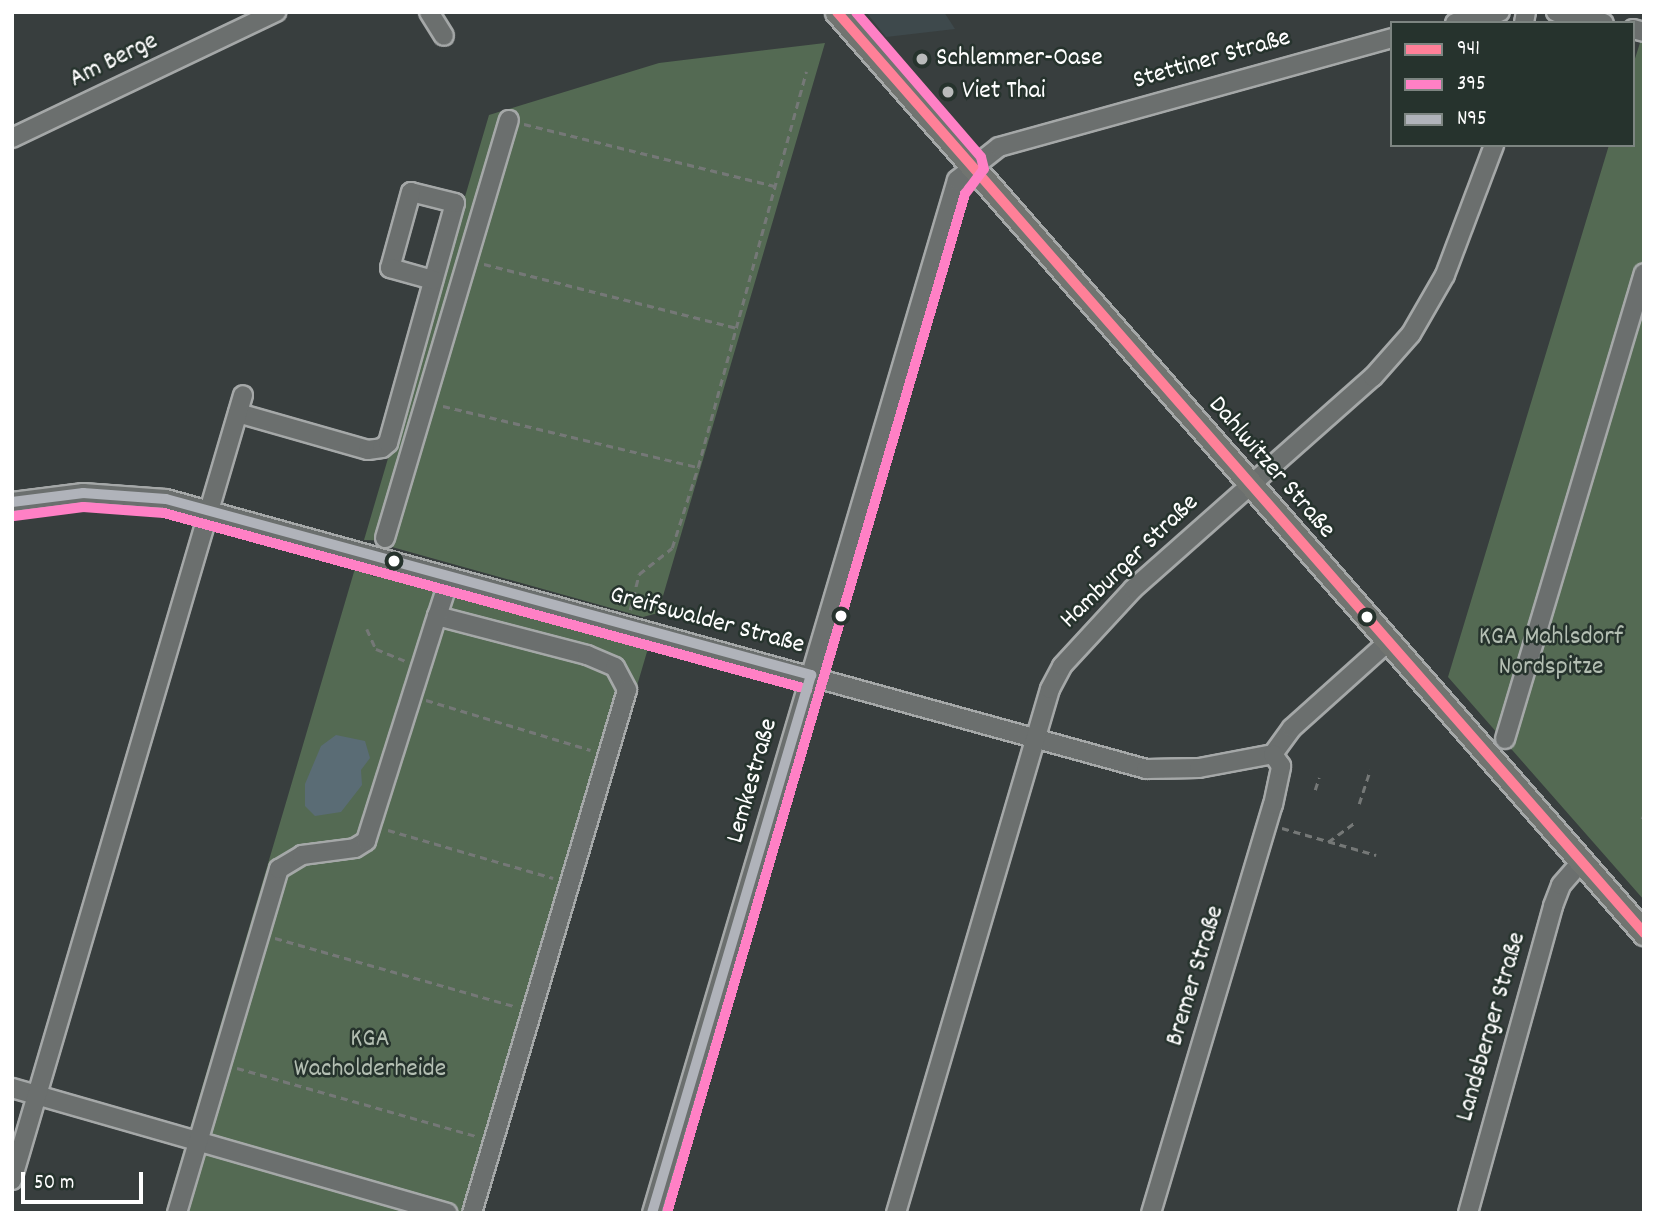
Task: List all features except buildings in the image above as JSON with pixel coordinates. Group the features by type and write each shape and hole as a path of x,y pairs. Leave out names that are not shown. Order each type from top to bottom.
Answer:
{"main road":[{"name":"Dahlwitzer Straße","path":"837,12 1644,933"}],"street":[{"name":"Am Berge","path":"12,138 275,12"},
{"path":"1463,21 1500,12"},
{"path":"1556,12 1595,21"},
{"path":"433,14 444,36"},
{"name":"Stettiner Straße","path":"970,166 999,147 1390,39"},
{"path":"385,538 509,120"},
{"name":"Hamburger Straße","path":"896,1213 1050,689 1093,629 1373,377 1411,334 1445,275 1493,147"},
{"name":"Lemkestraße","path":"652,1213 952,187 970,166"},
{"path":"238,413 368,450 382,448 388,443 455,203 411,192 390,268 433,280"},
{"path":"1505,739 1644,273"},
{"path":"12,1180 243,395"},
{"name":"Greifswalder Straße","path":"12,502 44,495 116,493 210,510 617,625 811,675 1146,769 1199,768 1273,754"},
{"path":"177,1213 192,1140 224,1064 279,869 302,855 355,848 366,841 445,592"},
{"path":"437,616 587,655 615,667 627,690 472,1213"},
{"path":"1273,754 1292,728 1388,642"},
{"name":"Bremer Straße","path":"1151,1213 1268,824 1281,766 1273,754"},
{"name":"Landsberger Straße","path":"1468,1213 1553,906 1561,886 1581,862"},
{"path":"12,1088 447,1213"}],"path":[{"path":"630,613 639,575 672,548 698,467 806,71"},
{"path":"509,120 775,186"},
{"path":"467,260 737,328"},
{"path":"425,402 698,467"},
{"path":"367,629 376,649 422,666"},
{"path":"412,696 607,755"},
{"path":"1359,804 1370,770"},
{"path":"1315,790 1319,778"},
{"path":"1642,819 1644,814"},
{"path":"1328,842 1356,822"},
{"path":"1268,824 1376,855"},
{"path":"372,825 570,883"},
{"path":"262,934 531,1011"},
{"path":"224,1064 494,1141"}],"shaded area":[{"path":"866,12 944,12 955,29 886,37"}],"green space":[{"name":"KGA Mahlsdorf Nordspitze","path":"1644,30 1644,900 1448,677 1608,147 1635,147 1635,59"},
{"path":"825,43 658,613 643,617 392,547 392,541 364,540 489,115 659,63"},
{"name":"KGA Wacholderheide","path":"356,565 374,577 383,572 649,645 482,1213 165,1213"}],"water":[{"path":"336,735 365,741 370,758 361,770 362,785 341,812 315,816 305,806 305,784 321,746"}],"transit line":[{"name":"941","path":"837,12 1644,933"},
{"name":"395","path":"667,1213 965,194 984,169 981,157 856,12"},
{"name":"N95","path":"12,502 83,493 166,499 811,675 652,1213"},
{"name":"395","path":"14,516 83,507 164,513 807,689"}],"place":[{"name":"Schlemmer-Oase","path":"922,59"},
{"name":"Viet Thai","path":"948,92"}]}
